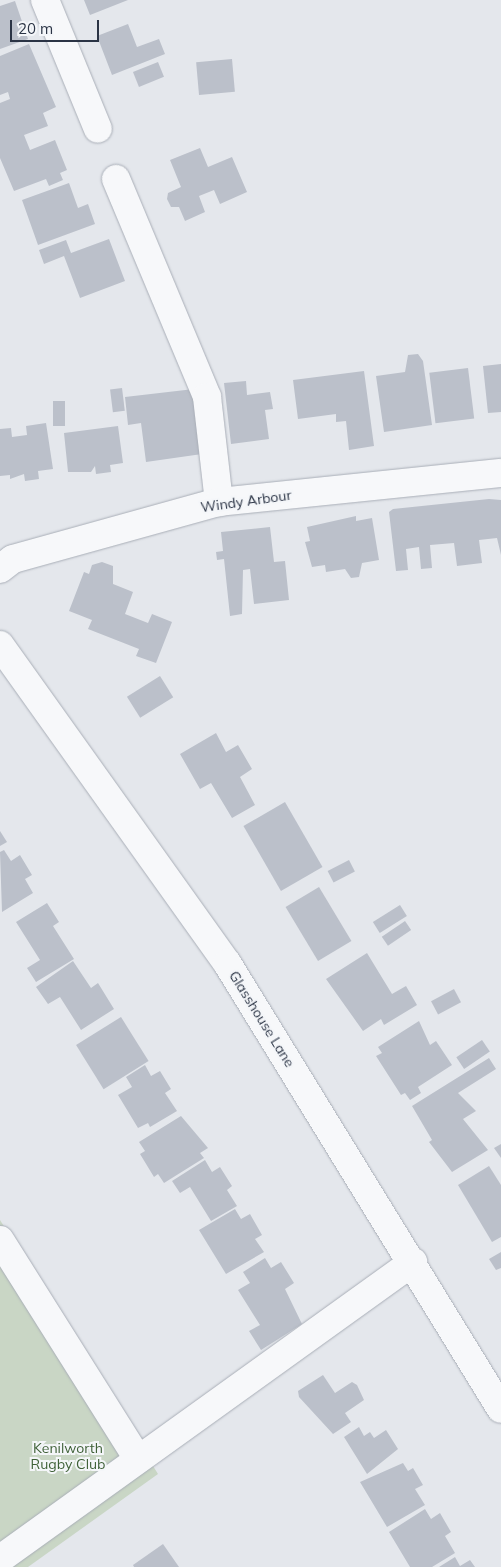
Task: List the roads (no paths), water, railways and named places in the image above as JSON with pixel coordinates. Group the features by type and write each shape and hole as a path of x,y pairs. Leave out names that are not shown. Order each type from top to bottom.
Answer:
{"street":[{"path":"45,0 98,129"},
{"path":"116,179 207,397 219,502"},
{"name":"Windy Arbour","path":"0,569 31,554 219,502 501,473"},
{"name":"Glasshouse Lane","path":"0,645 227,963 413,1262 501,1409"},
{"path":"0,1240 138,1459"},
{"path":"0,1559 413,1262"}],"park label":[{"name":"Kenilworth Rugby Club","path":"68,1456"}]}
